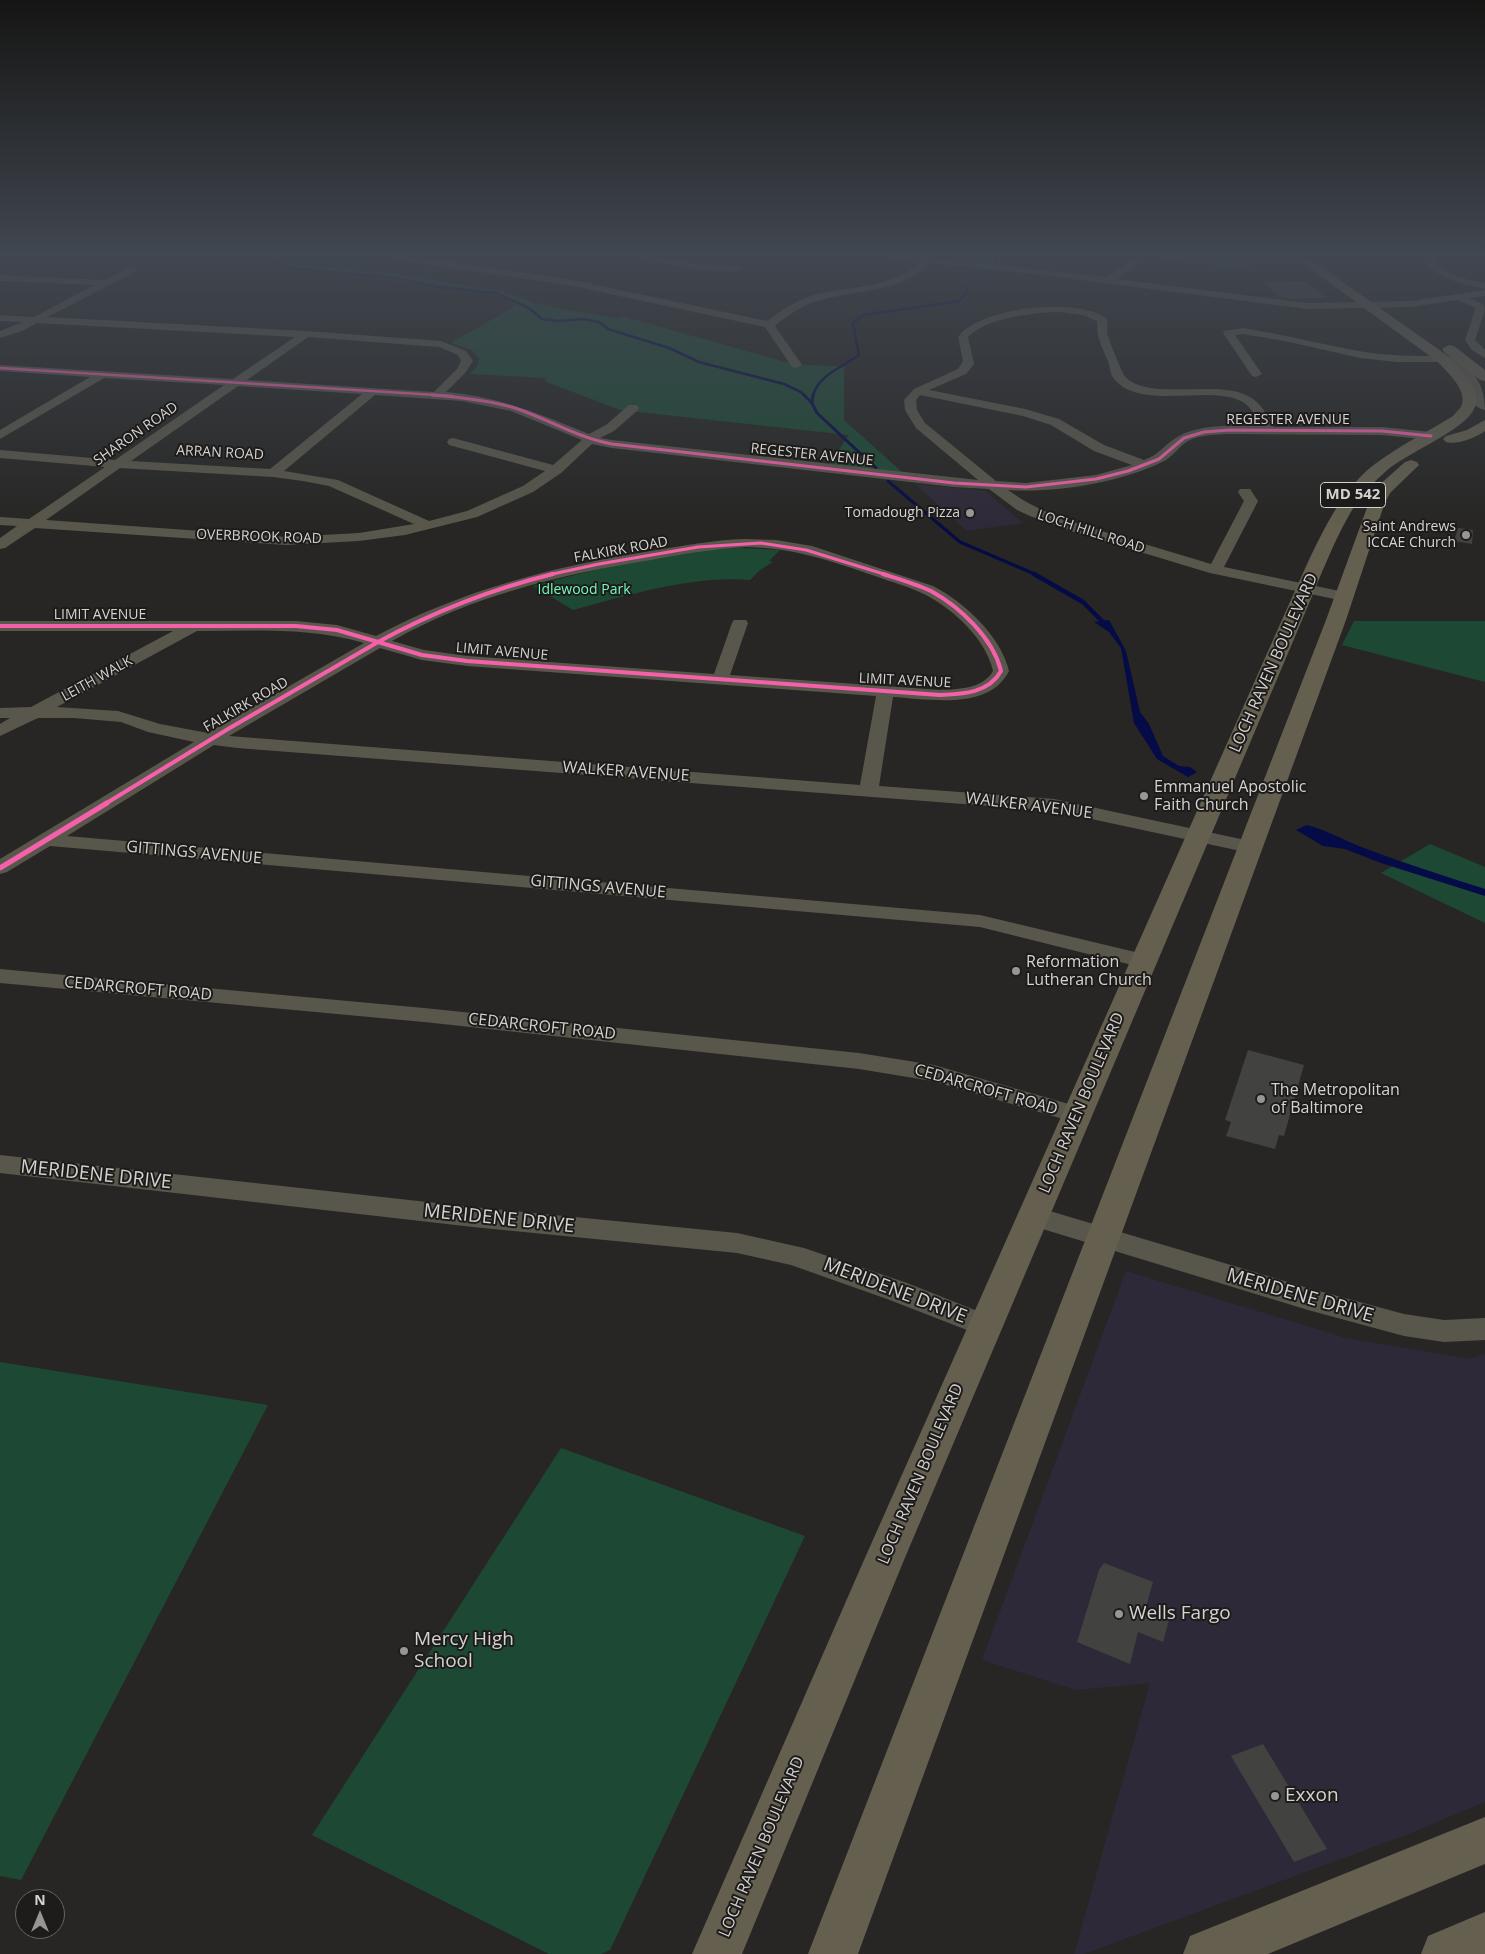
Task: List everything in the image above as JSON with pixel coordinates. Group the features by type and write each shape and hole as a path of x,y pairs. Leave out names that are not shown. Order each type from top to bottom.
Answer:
{"main road":[{"name":"LOCH RAVEN BOULEVARD","path":"717,1954 985,1326 1295,612 1336,524 1351,498 1379,468 1458,419 1468,408 1470,400 1468,392 1460,377 1443,359 1426,347"},
{"path":"1446,347 1485,377"},
{"name":"MD 542","path":"1344,596 1383,491 1400,474 1485,418"},
{"path":"1451,439 1472,433 1485,426"},
{"path":"1400,474 1395,465 1432,442 1431,436"},
{"path":"1322,557 1338,556 1357,561"},
{"path":"833,1954 1344,596"},
{"path":"1208,1954 1485,1840"},
{"path":"1446,1954 1485,1937"}],"street":[{"name":"SHARON ROAD","path":"0,545 287,347"},
{"path":"437,395 467,361 462,353 446,347"},
{"path":"784,347 796,365"},
{"path":"918,391 960,372 966,367 969,361 966,347"},
{"path":"1107,347 1118,377 1124,382 1154,391 1226,394 1241,397 1252,405 1270,431"},
{"path":"1236,347 1256,374"},
{"path":"1326,347 1360,355 1411,359 1443,359 1465,372 1476,385 1478,401 1485,406"},
{"name":"REGESTER AVENUE","path":"0,368 437,395 503,405 604,443 994,486 1038,486 1096,479 1159,459 1184,438 1192,434 1216,431 1390,431 1431,436"},
{"path":"0,435 103,374"},
{"path":"273,473 373,391"},
{"path":"918,391 1025,413 1055,422 1099,448 1145,465"},
{"name":"LOCH HILL ROAD","path":"918,391 910,399 916,420 994,486 1027,510 1047,518 1215,570 1344,596"},
{"name":"OVERBROOK ROAD","path":"0,521 286,541 359,537 428,526 472,514 528,489 556,470 591,438 610,428 633,408"},
{"name":"REGESTER AVENUE","path":"1369,432 1407,438 1412,442 1407,450"},
{"path":"453,442 556,470"},
{"name":"ARRAN ROAD","path":"0,454 120,464 273,473 333,483 428,526"},
{"path":"1215,570 1250,501 1245,492"},
{"name":"FALKIRK ROAD","path":"0,868 210,739 378,642 415,623 475,597 560,572 607,562 712,546 767,544 804,549 823,554 921,587 940,596 969,621 983,638 1001,665 1000,676"},
{"path":"720,680 740,623"},
{"name":"LIMIT AVENUE","path":"0,626 321,628 337,630 422,655 460,660 885,692 956,694 983,688 993,683 1000,676"},
{"name":"LEITH WALK","path":"0,732 194,626"},
{"path":"869,790 885,692"},
{"name":"WALKER AVENUE","path":"0,713 69,712 121,717 175,733 237,743 1054,805 1250,847"},
{"name":"GITTINGS AVENUE","path":"48,840 980,921 1144,960"},
{"name":"CEDARCROFT ROAD","path":"0,976 424,1015 859,1061 934,1073 1076,1116"},
{"name":"MERIDENE DRIVE","path":"0,1164 473,1217 737,1243 803,1258 985,1326"},
{"name":"MERIDENE DRIVE","path":"1033,1216 1308,1299 1404,1325 1444,1331 1485,1329"}],"shaded area":[{"path":"915,484 985,491 1023,523 967,531"},
{"path":"1109,620 1126,651 1140,712 1149,724 1163,756 1179,766 1190,767 1197,772 1188,777 1157,759 1134,723 1121,648 1109,632 1094,622"},
{"path":"1307,825 1379,854 1485,889 1485,896 1381,863 1345,849 1323,846 1296,830"},
{"path":"1126,1271 1346,1338 1468,1359 1485,1354 1485,1802 1406,1835 1084,1954 1074,1954 1150,1683 1076,1690 982,1660"}],"green space":[{"path":"464,347 733,347 796,365 844,366 844,420 902,472 829,464 849,435 620,410 544,381 547,378 470,374 478,365 479,359 472,350"},
{"name":"Idlewood Park","path":"714,549 780,550 769,561 773,562 760,570 750,580 728,579 683,583 573,610 533,586 662,556"},
{"path":"1354,621 1485,621 1485,682 1342,645"},
{"path":"1430,844 1485,867 1485,923 1381,873"},
{"path":"0,1362 268,1405 21,1880 0,1876"},
{"path":"561,1448 805,1536 610,1950 601,1954 549,1954 312,1835"}],"building":[{"path":"1458,528 1473,530 1472,544 1454,541"},
{"name":"The Metropolitan of Baltimore","path":"1248,1050 1304,1065 1284,1136 1279,1135 1275,1149 1226,1136 1231,1122 1225,1120"},
{"name":"Wells Fargo","path":"1104,1563 1153,1582 1145,1611 1169,1620 1163,1642 1138,1632 1130,1664 1077,1642 1099,1570"},
{"name":"Exxon","path":"1263,1744 1327,1849 1294,1862 1231,1756"}],"waterway":[{"path":"666,347 699,362 784,384 801,392 812,403"},
{"path":"813,396 820,382 859,355 858,347"},
{"path":"812,403 813,395"},
{"path":"812,403 817,413 876,468"},
{"path":"888,481 960,542 1037,575"},
{"path":"1034,574 1083,602 1107,626"}],"cycle path":[{"path":"0,368 462,397 514,408 596,441 612,444 954,483 1026,487 1096,479 1128,471 1159,459 1184,438 1204,432 1230,430 1382,431 1431,436"},
{"path":"0,626 296,626 337,630 422,655 467,661 940,695 966,693 984,688 991,684 1001,671 999,661 986,640 966,618 937,595 917,585 851,563 791,546 745,543 698,547 573,569 470,599 391,635 374,644 267,706 0,868"}],"place":[{"name":"Tomadough Pizza","path":"970,513"},
{"name":"Saint Andrews ICCAE Church","path":"1466,535"},
{"name":"Emmanuel Apostolic Faith Church","path":"1144,796"},
{"name":"Reformation Lutheran Church","path":"1016,971"},
{"name":"The Metropolitan of Baltimore","path":"1261,1099"},
{"name":"Wells Fargo","path":"1119,1614"},
{"name":"Mercy High School","path":"404,1651"},
{"name":"Exxon","path":"1275,1796"}]}
